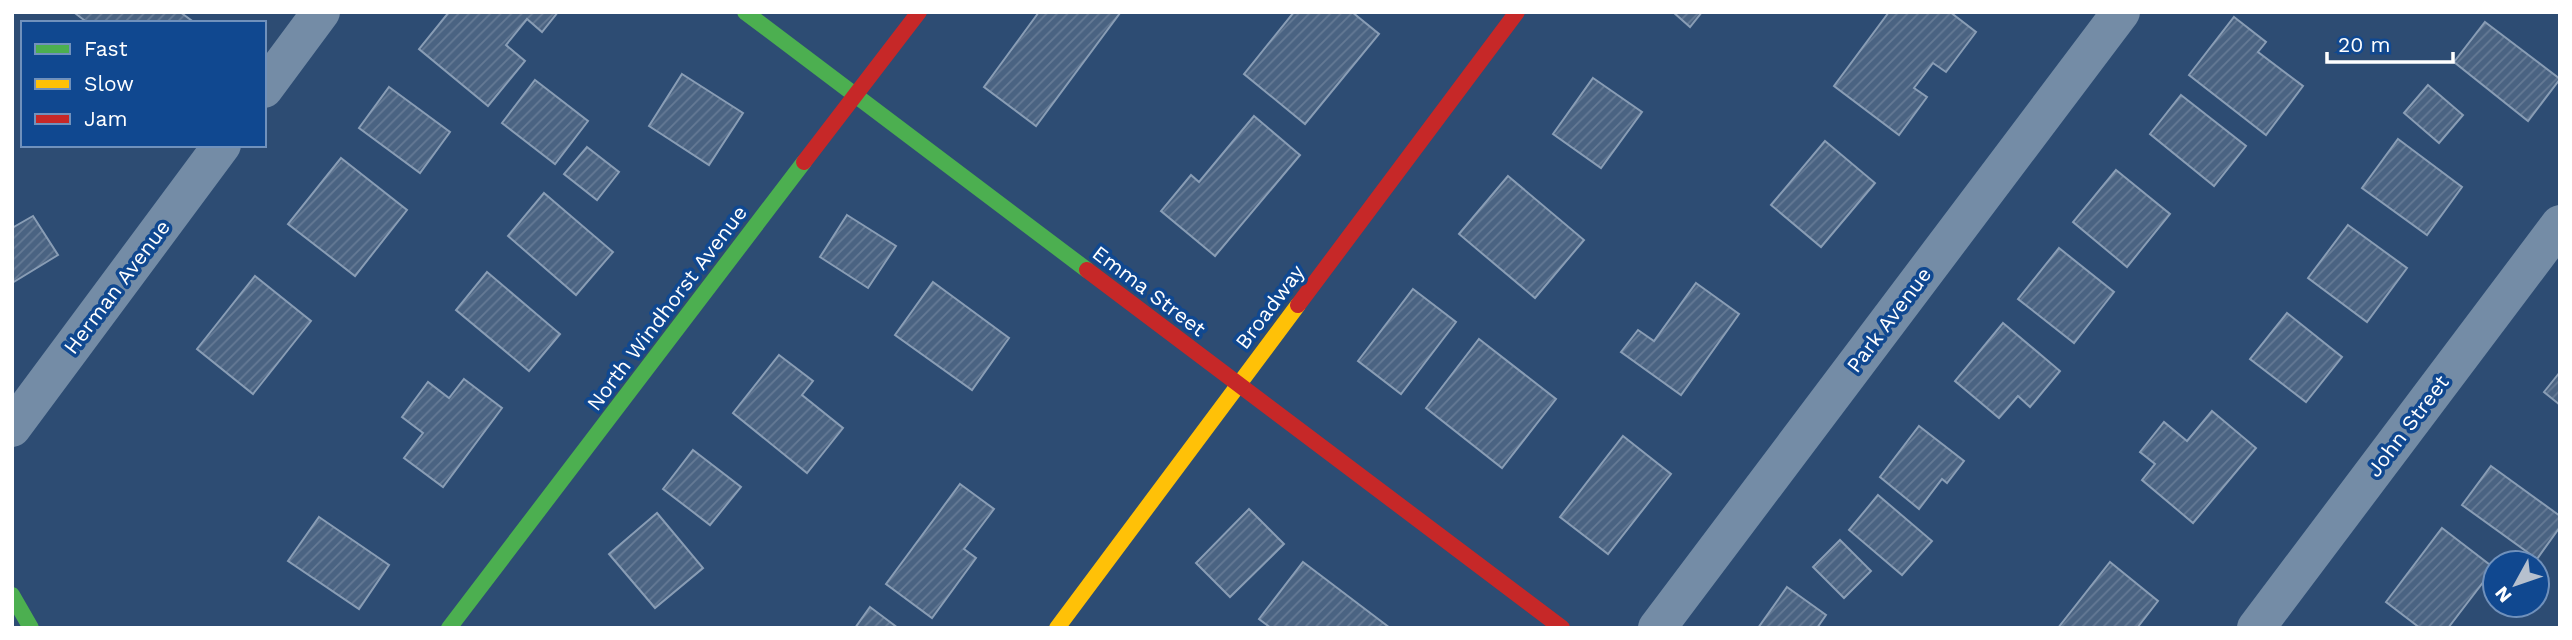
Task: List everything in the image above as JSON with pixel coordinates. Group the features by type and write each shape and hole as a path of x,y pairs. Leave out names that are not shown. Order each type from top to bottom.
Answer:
{"street":[{"path":"266,86 321,12"},
{"name":"Emma Street","path":"745,12 1562,628"},
{"name":"North Windhorst Avenue","path":"449,628 919,12"},
{"name":"Broadway","path":"1056,628 1517,12"},
{"name":"Park Avenue","path":"1657,628 2121,12"},
{"name":"Herman Avenue","path":"12,428 221,147"},
{"name":"John Street","path":"2256,628 2560,224"},
{"path":"12,595 31,628"}],"building":[{"path":"180,12 192,21 85,21 76,14"},
{"path":"449,12 558,12 542,32 527,19 506,45 525,61 488,106 419,49"},
{"path":"1039,12 1120,13 1036,126 984,87"},
{"path":"1294,12 1352,12 1379,34 1305,124 1244,74"},
{"path":"1673,12 1702,12 1690,27"},
{"path":"1889,12 1950,12 1976,32 1946,72 1933,63 1914,88 1927,97 1899,135 1834,86"},
{"path":"2234,17 2266,42 2258,52 2303,86 2266,135 2189,75"},
{"path":"2485,22 2560,79 2528,121 2454,62"},
{"path":"682,74 743,113 709,165 649,126"},
{"path":"1593,78 1642,112 1601,168 1553,134"},
{"path":"535,80 588,121 555,164 502,123"},
{"path":"2428,85 2463,115 2439,143 2404,113"},
{"path":"389,87 450,132 420,173 359,128"},
{"path":"2181,95 2246,146 2214,186 2150,134"},
{"path":"1254,116 1300,155 1215,256 1161,211 1191,175 1199,182"},
{"path":"2398,139 2462,187 2427,235 2362,188"},
{"path":"1825,141 1875,183 1821,247 1771,205"},
{"path":"587,147 619,172 597,200 564,174"},
{"path":"341,158 407,210 355,276 288,224"},
{"path":"2116,170 2170,214 2127,267 2073,222"},
{"path":"1508,176 1584,240 1535,298 1459,234"},
{"path":"544,193 613,252 576,295 508,236"},
{"path":"847,215 896,246 868,288 820,257"},
{"path":"33,216 58,255 12,283 12,228"},
{"path":"2348,225 2407,268 2367,322 2308,278"},
{"path":"2059,248 2114,292 2074,343 2018,299"},
{"path":"487,272 560,334 529,371 456,310"},
{"path":"255,276 311,321 253,394 197,349"},
{"path":"933,282 1009,338 972,390 895,335"},
{"path":"1696,283 1739,314 1681,395 1621,352 1638,330 1654,341"},
{"path":"1413,289 1456,322 1401,394 1358,361"},
{"path":"2287,313 2342,357 2306,402 2250,359"},
{"path":"2003,323 2060,371 2030,407 2018,396 1999,418 1955,381"},
{"path":"1479,339 1556,399 1502,468 1426,408"},
{"path":"779,355 813,381 802,395 843,428 807,473 733,413"},
{"path":"2560,372 2560,405 2544,392"},
{"path":"464,379 502,408 443,487 404,458 423,433 402,417 428,382 449,398"},
{"path":"2212,411 2256,448 2193,523 2142,480 2155,464 2140,452 2164,422 2187,441"},
{"path":"1919,426 1964,461 1947,483 1942,479 1919,509 1880,477"},
{"path":"1623,436 1671,474 1608,554 1560,517"},
{"path":"693,450 741,487 710,525 663,489"},
{"path":"2491,466 2560,516 2560,527 2544,549 2523,549 2462,505"},
{"path":"960,484 994,509 964,549 976,558 932,618 886,584"},
{"path":"1878,495 1932,541 1902,575 1849,530"},
{"path":"1249,509 1284,544 1230,597 1196,563"},
{"path":"657,513 703,568 655,608 609,554"},
{"path":"319,517 389,565 359,609 288,561"},
{"path":"2442,528 2481,558 2481,585 2448,628 2420,628 2386,602"},
{"path":"1840,540 1871,571 1844,598 1813,567"},
{"path":"1303,562 1390,628 1271,628 1259,619"},
{"path":"2110,562 2158,601 2137,628 2058,628"},
{"path":"1787,587 1826,615 1817,628 1758,628"},
{"path":"870,607 898,628 855,628"}],"traffic: fast":[{"path":"745,12 1087,270"},
{"path":"449,628 804,162"},
{"path":"12,595 31,628"}],"traffic: slow":[{"path":"1057,628 1298,305"}],"traffic: jam":[{"path":"804,162 919,12"},
{"path":"1298,305 1517,12"},
{"path":"1087,270 1562,628"}]}
